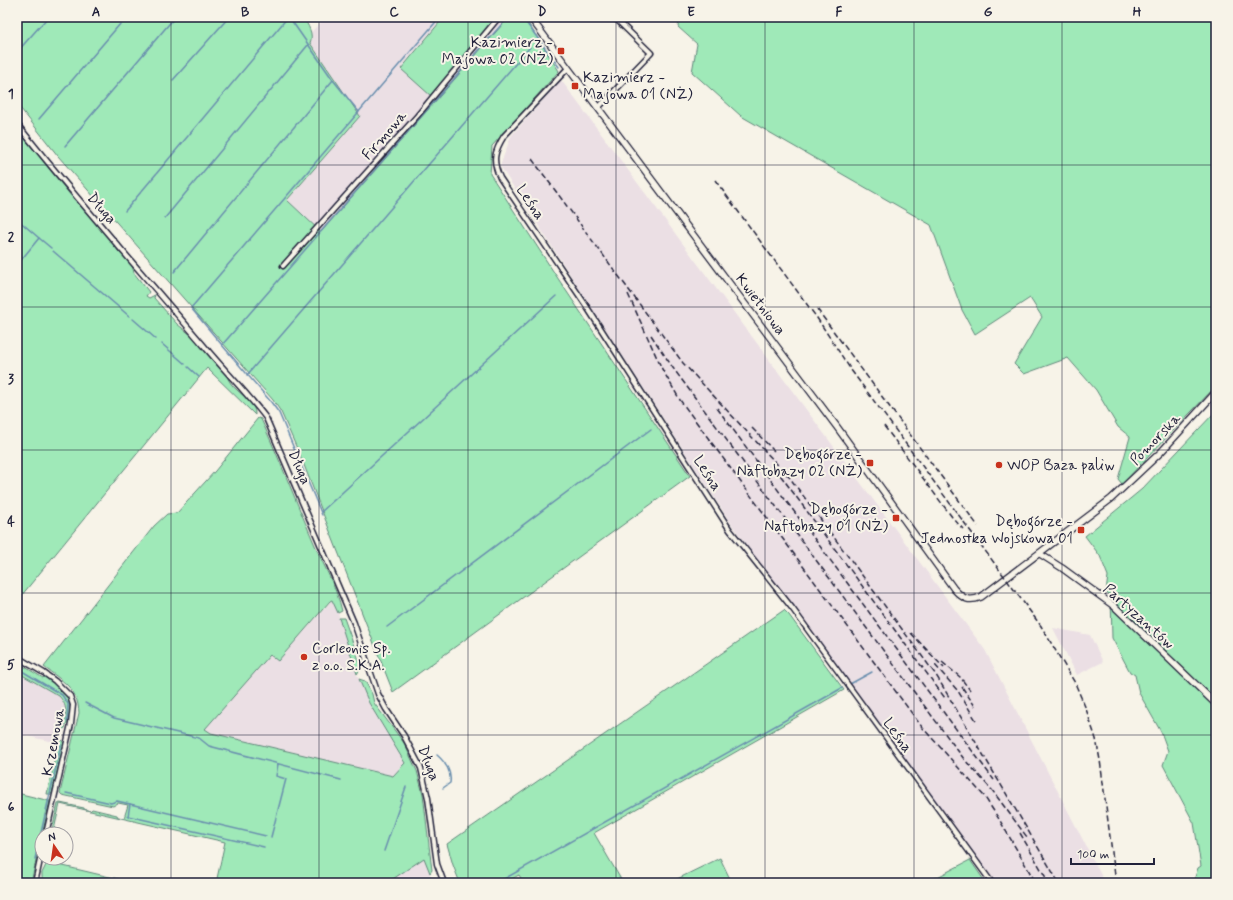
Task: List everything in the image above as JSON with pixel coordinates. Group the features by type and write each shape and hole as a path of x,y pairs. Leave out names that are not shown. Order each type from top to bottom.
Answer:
{"street":[{"name":"Firmowa","path":"283,266 412,122 499,17"},
{"name":"Kwietniowa","path":"530,17 837,427 954,589 967,599 975,600"},
{"path":"598,108 651,53 614,17"},
{"name":"Leśna","path":"568,68 504,136 495,155 495,163 500,178 589,311 730,530 792,608 992,883"},
{"name":"Długa","path":"17,124 57,174 266,418 354,623 378,694 421,768 428,798 437,864 444,883"},
{"name":"Pomorska","path":"975,600 982,597 1040,554 1111,499 1161,452 1216,392"},
{"name":"Partyzantów","path":"1040,554 1058,565 1114,606 1216,704"},
{"name":"Krzemowa","path":"17,657 55,681 70,696 73,705 71,724 48,826"},
{"path":"35,883 39,866"}],"shaded area":[{"path":"326,17 444,17 401,68 497,17 509,17 321,232 287,200 360,116 310,43 312,39 311,32"},
{"path":"561,80 985,650 1104,883 995,883 782,590 780,590 734,528 500,166 511,136"},
{"path":"332,600 337,609 356,672 369,703 405,763 393,776 211,733 205,729 270,654 278,661"},
{"path":"1053,628 1090,635 1103,662 1077,675"},
{"path":"17,672 59,696 64,702 66,710 59,743 17,734"},
{"path":"425,857 433,883 387,883"}],"green space":[{"path":"17,17 303,17 311,33 310,43 360,116 287,200 321,232 509,17 524,17 559,71 492,146 490,174 690,476 393,692 302,460 281,412 273,400 58,156 17,104"},
{"path":"444,17 497,17 431,96 401,69"},
{"path":"680,17 1216,17 1216,386 1122,484 1118,479 1130,437 1118,427 1096,390 1068,358 1024,374 1014,364 1042,317 1030,298 975,334 962,310 931,225 741,116 692,72 697,44 678,27"},
{"path":"17,129 72,197 112,240 118,251 132,265 134,273 149,292 146,296 149,298 155,295 154,298 177,324 191,335 226,374 233,387 252,404 255,415 207,368 17,601"},
{"path":"1216,411 1216,883 1193,883 1198,868 1201,866 1194,823 1163,765 1168,751 1161,732 1139,693 1135,675 1130,672 1112,638 1111,597 1106,592 1108,576 1100,556 1085,536 1142,489"},
{"path":"258,418 261,419 333,585 342,611 338,613 332,600 330,601 278,661 270,655 205,729 211,733 393,776 405,763 369,703 359,679 365,681 372,694 374,703 404,743 417,771 423,794 432,870 430,873 424,858 387,883 216,883 225,842 90,811 92,809 124,818 128,805 118,803 113,806 62,795 60,793 79,713 78,704 76,697 68,686 44,667 154,526 167,514 177,513 215,471"},
{"path":"784,610 844,690 594,833 623,883 524,883 519,875 504,883 460,883 447,844"},
{"path":"339,618 344,618 360,663 357,674"},
{"path":"17,662 43,678 45,676 67,697 70,715 68,724 66,724 65,728 61,731 66,713 65,705 62,700 59,696 17,672"},
{"path":"59,739 62,740 64,744 52,794 47,794"},
{"path":"17,793 50,801 44,826 34,826 35,866 32,878 24,878 22,883 17,883"},
{"path":"60,803 89,811 60,804 55,826 53,826 58,804"},
{"path":"720,858 732,883 669,883"},
{"path":"970,860 986,883 926,883"},
{"path":"46,866 63,866 135,883 42,883 42,873"}],"waterway":[{"path":"17,52 48,17"},
{"path":"39,119 126,17"},
{"path":"65,146 175,17"},
{"path":"173,80 229,17"},
{"path":"125,211 288,17"},
{"path":"289,17 333,80 359,112"},
{"path":"440,17 191,308 222,345 508,17"},
{"path":"522,17 559,67"},
{"path":"165,218 308,45"},
{"path":"247,375 530,47"},
{"path":"174,272 333,80"},
{"path":"17,219 39,238"},
{"path":"17,265 39,238 51,248"},
{"path":"53,251 129,316"},
{"path":"321,512 556,296"},
{"path":"133,319 156,339"},
{"path":"162,344 185,364"},
{"path":"222,345 279,413 322,515"},
{"path":"188,367 199,377"},
{"path":"387,627 651,429"},
{"path":"17,668 62,695 68,704 67,722"},
{"path":"850,684 872,672"},
{"path":"497,883 842,688"},
{"path":"85,703 114,718 199,738 209,746 341,780"},
{"path":"43,826 61,745"},
{"path":"437,755 445,764 450,775 450,783 443,788"},
{"path":"271,837 286,779 276,776 278,764"},
{"path":"384,851 406,787"},
{"path":"66,793 111,803 117,801 130,804 128,816 264,847"},
{"path":"130,804 266,836"}],"railway":[{"path":"532,159 683,363 790,478 936,675 1059,883"},
{"path":"715,180 817,318 851,370 1041,626 1075,683 1096,739 1116,883"},
{"path":"628,294 662,369 680,400 922,727 984,796 1036,883"},
{"path":"817,309 978,526"},
{"path":"651,335 673,368 964,759 992,790 1027,837"},
{"path":"717,408 994,780"},
{"path":"884,426 952,517 963,529"},
{"path":"752,428 774,451"},
{"path":"775,468 945,698"},
{"path":"911,633 944,668"},
{"path":"942,662 960,677 970,690"},
{"path":"935,665 958,691 977,722"},
{"path":"962,687 975,706"},
{"path":"1020,833 1049,883"}],"place":[{"name":"Kazimierz - Majowa 02 (NŻ)","path":"561,51"},
{"name":"Kazimierz - Majowa 01 (NŻ)","path":"575,86"},
{"name":"Dębogórze - Naftobazy 02 (NŻ)","path":"870,463"},
{"name":"WOP Baza paliw","path":"999,465"},
{"name":"Dębogórze - Naftobazy 01 (NŻ)","path":"896,518"},
{"name":"Dębogórze - Jednostka Wojskowa 01","path":"1081,530"},
{"name":"Corleonis Sp. z o.o. S.K.A.","path":"304,657"}]}
